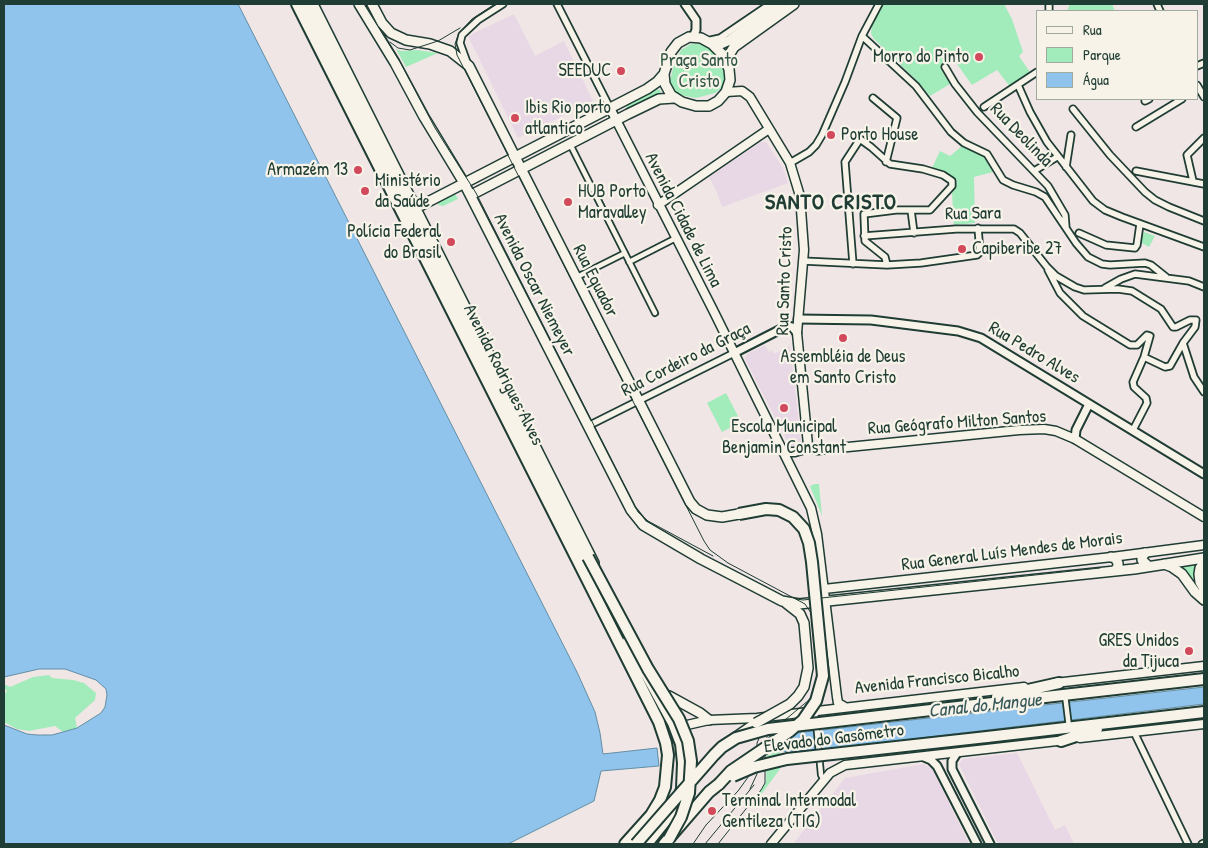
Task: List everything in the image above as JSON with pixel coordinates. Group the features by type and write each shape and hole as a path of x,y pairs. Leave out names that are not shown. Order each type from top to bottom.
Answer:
{"highway":[{"name":"Avenida Rodrigues Alves","path":"297,4 658,718 667,746 668,765 664,793 656,808 644,823"},
{"name":"Avenida Rodrigues Alves","path":"306,4 634,654 673,723 680,744 683,763 682,788 677,804 671,814 647,844"},
{"name":"Elevado do Gasômetro","path":"666,842 709,792 731,772 803,720 816,700 823,676 812,562 809,543 804,529 793,517 779,510 766,509 739,514"},
{"path":"568,523 648,669 680,721 688,741 691,761 689,793 681,817 666,842"},
{"name":"Avenida Francisco Bicalho","path":"736,738 768,729 972,705 1065,699 1204,679"},
{"path":"972,705 1021,691 1059,683"},
{"path":"1069,724 1124,721 1204,712"},
{"path":"1061,741 1124,721"},
{"name":"Elevado do Gasômetro","path":"719,784 740,772 771,762 987,737 1069,724"},
{"path":"636,844 714,755 736,738"},
{"path":"619,844 644,823"},
{"path":"625,844 644,823"}],"main road":[{"name":"Avenida Rodrigues Alves","path":"313,4 666,709"},
{"name":"Avenida Oscar Niemeyer","path":"359,4 471,195 637,519 643,525 701,558 782,601"},
{"name":"Rua Equador","path":"372,4 382,23 391,33 406,40 450,50 469,66 638,401 694,507 702,513 716,517 739,514"},
{"path":"674,98 666,87 664,74 668,59 674,47 680,41 693,37 722,44 780,4"},
{"path":"471,195 658,99 674,98 689,105 706,106 718,101 726,92 730,80 729,55 734,47 794,4"},
{"path":"708,42 722,54 729,69"},
{"path":"412,200 422,205 654,85 664,74"},
{"path":"344,78 354,85"},
{"name":"Rua Santo Cristo","path":"726,92 740,90 747,93 790,163 795,176 801,208 804,243 797,333 808,445"},
{"name":"Avenida Cidade de Lima","path":"610,108 811,508 815,520 838,703 845,707"},
{"path":"658,205 769,129"},
{"name":"Rua Geógrafo Milton Santos","path":"782,450 795,452 805,449 808,445 818,450 1031,429 1056,431 1074,439 1204,517"},
{"name":"Rua General Luís Mendes de Morais","path":"824,589 1204,545"},
{"path":"1145,552 1142,558 1148,566"},
{"path":"1111,557 1115,558 1118,562 1115,571"},
{"name":"Rua General Luís Mendes de Morais","path":"826,602 1115,571 1204,558"},
{"path":"1161,563 1172,566 1182,574 1195,592 1204,600"},
{"path":"1204,563 1198,574 1204,589"},
{"path":"782,601 799,604 826,602"},
{"path":"736,738 756,722 790,704 802,691 806,680 808,668 804,623 798,612 782,601"},
{"name":"Avenida Francisco Bicalho","path":"673,723 687,724 709,720 758,718 1204,666"},
{"path":"657,693 669,696 700,712 709,720"},
{"path":"772,844 824,780 837,768 851,764 1204,724"}],"street":[{"path":"469,66 460,43 462,35 478,20 502,4"},
{"name":"Avenida Cidade de Lima","path":"557,4 610,108"},
{"path":"685,4 696,20 693,37"},
{"path":"708,42 720,38 770,4"},
{"path":"790,163 809,152 822,135 862,36 879,4"},
{"path":"862,36 916,86 951,132 964,142 986,154 1007,183 1046,197 1080,248 1095,261 1110,265 1151,265 1166,277"},
{"name":"Rua Deolinda","path":"945,67 966,99 1048,186 1067,217 1066,227"},
{"path":"984,107 1036,73"},
{"path":"1018,85 1038,127 1057,157 1099,206 1140,224 1204,246"},
{"path":"872,98 897,118 886,162"},
{"path":"1136,127 1180,100"},
{"path":"1073,109 1110,155 1145,192 1169,207 1204,221"},
{"path":"1066,167 1070,135"},
{"path":"853,264 845,162 860,138 886,162 943,175 952,181 952,186 932,209 924,211 864,213 864,236 866,243 886,258 887,264"},
{"path":"1193,181 1187,154 1204,138"},
{"path":"570,144 655,313"},
{"path":"1034,171 1057,157"},
{"path":"1145,192 1136,171 1204,184"},
{"path":"911,210 914,232"},
{"path":"1079,233 1106,245 1135,248 1140,224"},
{"path":"803,261 853,264 922,263 978,255 980,252 978,228"},
{"name":"Rua Sara","path":"864,236 978,228 1010,228 1017,231 1056,276 1084,290 1103,289 1135,274 1189,281 1204,287"},
{"path":"630,262 676,238"},
{"path":"575,277 625,253"},
{"path":"1047,267 1052,281 1060,293 1083,316 1130,345 1137,345 1147,335 1150,336 1133,384 1146,398 1147,403 1133,430"},
{"path":"1103,289 1129,290 1137,294 1161,309 1173,327 1196,320 1195,327 1170,366 1167,367 1144,357"},
{"name":"Rua Pedro Alves","path":"798,319 870,320 971,334 1006,352 1204,474"},
{"name":"Rua Cordeiro da Graça","path":"588,426 787,326 792,327 797,333"},
{"path":"1183,343 1194,376 1204,392"},
{"path":"1074,439 1076,430 1089,404"},
{"path":"1065,699 1069,724"},
{"path":"815,710 821,775 824,780"},
{"path":"1134,732 1188,844"},
{"path":"952,769 952,761 957,753"},
{"path":"924,757 934,762 941,773 976,844"},
{"path":"941,773 945,765 950,766 990,844"}],"shaded area":[{"path":"514,14 535,56 564,41 593,101 518,138 468,36"},
{"path":"761,142 766,142 783,168 788,183 722,207 709,177"},
{"name":"Escola Municipal Benjamin Constant","path":"765,345 769,352 772,350 774,354 790,346 801,441 799,446 789,445 745,359 746,355"},
{"path":"1017,753 1055,830 1065,825 1074,844 998,844 959,764 963,759"},
{"path":"924,764 933,770 969,844 793,844 845,778"}],"green space":[{"path":"882,4 1004,4 1012,19 1023,52 1019,56 1032,75 1011,88 997,70 972,85 952,57 941,69 950,84 930,96 871,34 872,24"},
{"path":"1070,4 1112,4 1115,10 1067,10"},
{"name":"Praça Santo Cristo","path":"691,44 709,47 720,59 725,73 725,81 724,86 715,93 696,98 680,95 673,90 670,81 674,64 681,50"},
{"path":"396,49 401,51 417,50 438,53 406,67"},
{"path":"659,89 661,91 660,94 628,110 627,104"},
{"path":"962,146 984,157 993,172 974,177 975,223 954,225 952,193 957,180 932,168 940,151 950,156"},
{"path":"454,192 458,199 443,206 438,205 438,201"},
{"path":"1144,232 1155,236 1149,247 1140,242"},
{"path":"726,393 741,422 722,432 707,403"},
{"path":"819,484 822,516 810,486"},
{"path":"1197,564 1193,579 1196,588 1204,595 1204,598 1176,565"},
{"path":"49,675 52,678 84,683 96,693 95,700 75,718 77,728 63,732 55,726 29,731 17,729 4,722 4,695 7,691 4,690 4,684 10,687 33,677"},
{"path":"771,752 780,752 780,769 754,804 752,803 766,782 767,755 771,755"}],"water":[{"path":"4,4 238,4 577,672 595,712 603,754 657,748 659,766 601,771 594,801 508,844 4,844 4,725 27,734 37,735 52,735 77,728 101,713 105,707 107,695 106,689 96,680 65,669 39,669 4,677"},
{"path":"1204,687 1204,704 821,750 771,752 769,736"}],"tram line":[{"path":"364,4 400,62 435,128 476,193 638,512 648,521 713,556"},
{"path":"495,4 472,19 459,33 455,44 457,55 704,541 710,550 728,563 805,604 815,619 821,669 819,684 809,700 768,734 765,743 765,783 718,844"},
{"path":"390,42 398,48 410,50 438,41 460,28"},
{"path":"796,599 803,600 1100,568"},
{"path":"750,789 757,774 757,743 760,736 767,729"},
{"path":"693,844 706,825 738,791 754,769"},
{"path":"705,844 754,785"}],"place":[{"name":"Morro do Pinto","path":"979,57"},
{"name":"SEEDUC","path":"621,71"},
{"name":"Ibis Rio porto atlantico","path":"515,118"},
{"name":"Porto House","path":"831,135"},
{"name":"Armazém 13","path":"358,170"},
{"name":"Ministério da Saúde","path":"365,191"},
{"name":"HUB Porto Maravalley","path":"568,202"},
{"name":"Polícia Federal do Brasil","path":"451,242"},
{"name":"Capiberibe 27","path":"962,249"},
{"name":"Assembléia de Deus em Santo Cristo","path":"843,338"},
{"name":"Escola Municipal Benjamin Constant","path":"784,408"},
{"name":"GRES Unidos da Tijuca","path":"1189,651"},
{"name":"Terminal Intermodal Gentileza (TIG)","path":"712,811"}],"district":[{"name":"SANTO CRISTO","path":"831,203"}],"water label":[{"name":"Canal do Mangue","path":"985,706"}]}
